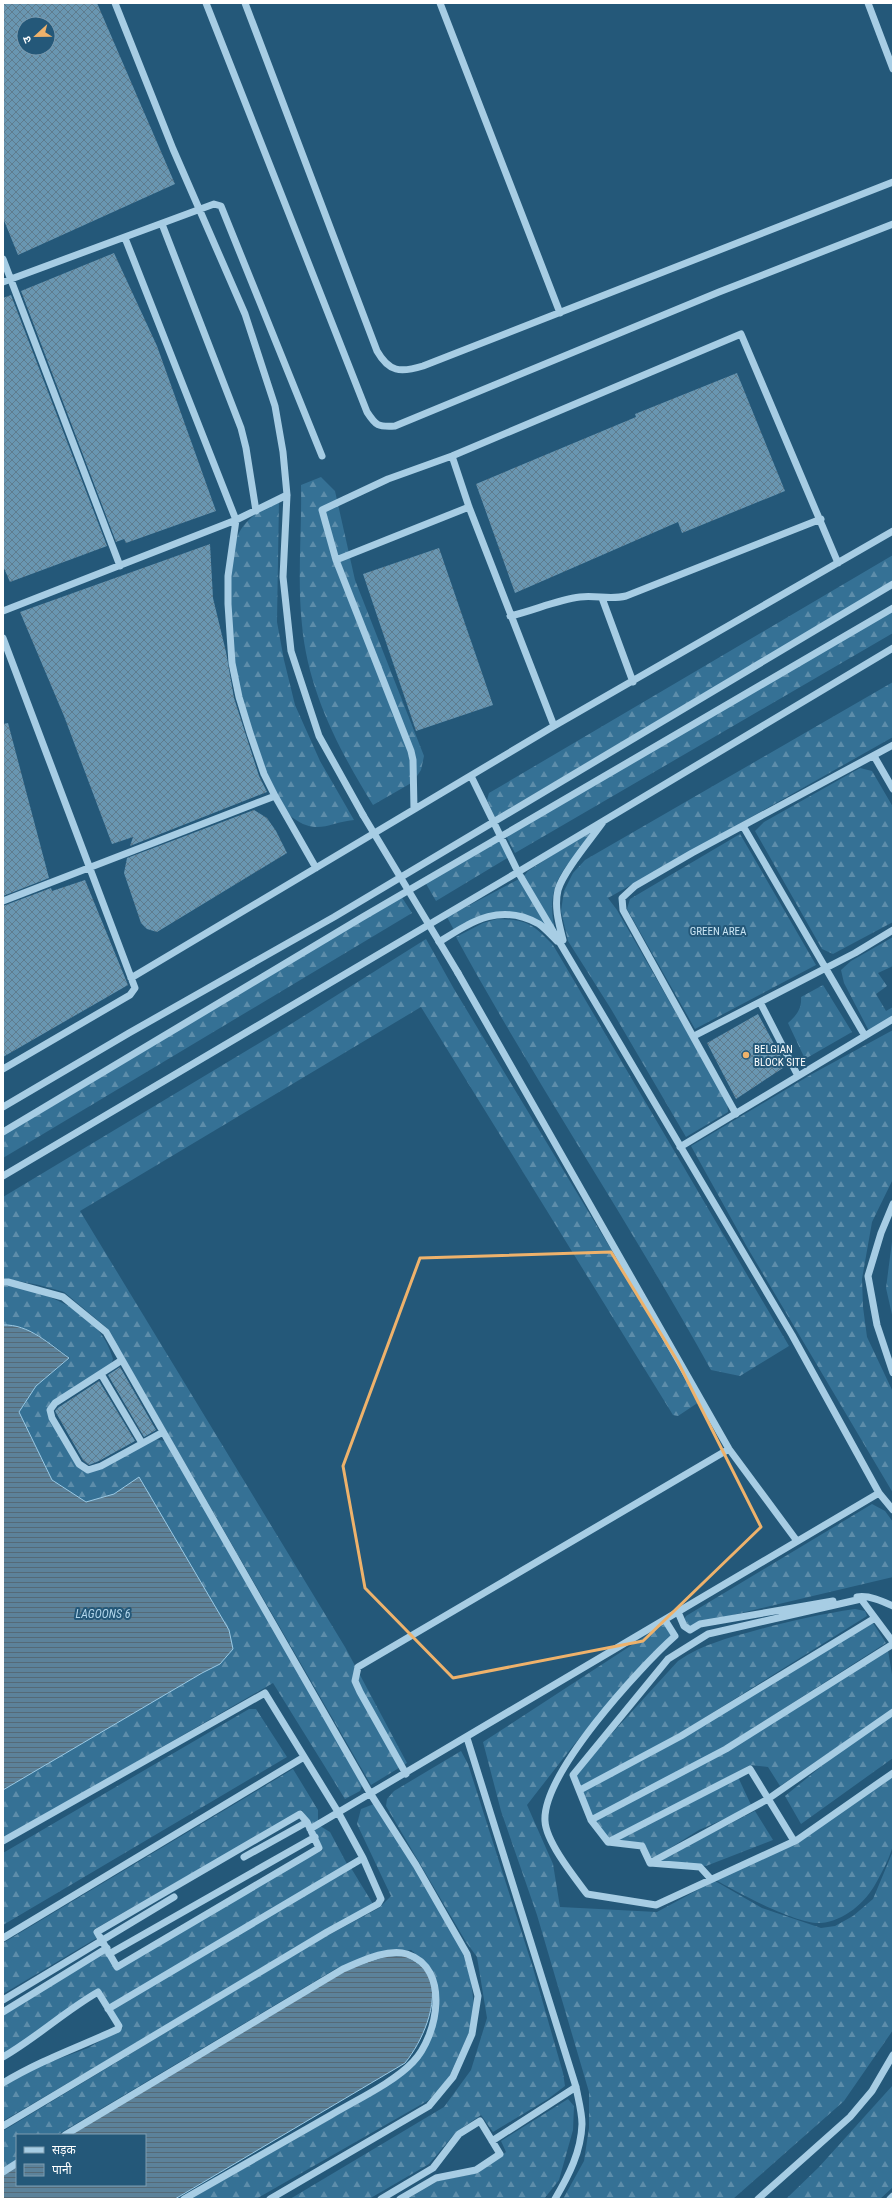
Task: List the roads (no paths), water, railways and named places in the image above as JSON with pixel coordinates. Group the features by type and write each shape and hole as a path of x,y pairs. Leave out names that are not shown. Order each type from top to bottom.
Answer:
{"street":[{"path":"114,3 189,185 245,314 275,406 283,452 287,495 283,577 291,651 319,736 363,815 458,973 729,1449 797,1541"},
{"path":"206,3 367,412 373,421 381,427 395,426 712,295 893,224"},
{"path":"245,3 377,351 388,367 409,370 560,313 893,182"},
{"path":"440,3 560,313"},
{"path":"868,3 893,69"},
{"path":"3,282 214,204 221,206 322,456"},
{"path":"162,224 241,428 246,448 256,511"},
{"path":"125,238 236,520 228,576 228,604 232,663 239,697 264,774 316,868"},
{"path":"3,259 120,566"},
{"path":"414,809 413,760 411,751 336,560 322,510 388,479 452,456 741,334 821,519 838,563"},
{"path":"452,456 469,507 510,616 554,726"},
{"path":"3,611 236,520 287,495"},
{"path":"336,560 469,507"},
{"path":"510,616 562,600 581,597 617,598 634,593 821,519"},
{"path":"132,978 554,726 633,682 893,531"},
{"path":"3,1107 129,1032 334,917 493,820 683,711 893,584"},
{"path":"602,598 633,682"},
{"path":"3,1132 501,837 893,608"},
{"path":"3,638 135,988 130,994 3,1069"},
{"path":"3,1176 518,872 893,648"},
{"path":"736,1114 623,910 622,898 635,886 893,745"},
{"path":"874,756 893,789"},
{"path":"472,776 518,872 792,1335 879,1493 893,1510"},
{"path":"3,901 275,796"},
{"path":"564,948 556,915 558,890 566,874 606,819"},
{"path":"743,826 865,1036"},
{"path":"439,942 471,922 495,914 519,916 540,924 564,948"},
{"path":"694,1036 826,968 893,930"},
{"path":"760,1002 798,1076"},
{"path":"680,1147 893,1019"},
{"path":"893,1204 881,1233 868,1276 877,1325 893,1373"},
{"path":"3,1282 8,1282 63,1297 106,1332 370,1793 416,1865 467,1954 478,1996 472,2034 453,2077 429,2106 270,2199"},
{"path":"122,1360 55,1403 51,1407 50,1414 79,1464 88,1470 101,1466 163,1432"},
{"path":"101,1374 142,1443"},
{"path":"406,1774 355,1681 358,1667 729,1449"},
{"path":"310,1829 467,1738 879,1493"},
{"path":"678,1612 684,1626 690,1630 700,1624 863,1596 893,1606"},
{"path":"591,1820 726,1749 893,1643 861,1599 708,1634 668,1659 573,1775 591,1820 608,1842 642,1846 650,1863"},
{"path":"580,1790 681,1736 875,1618"},
{"path":"665,1620 675,1636 661,1649 587,1731 546,1802 545,1822 560,1857 587,1894 656,1904 710,1878 794,1841 893,1773"},
{"path":"3,1842 265,1693 338,1812 363,1858 381,1899 378,1904 327,1932 3,2126"},
{"path":"650,1863 768,1799 893,1712"},
{"path":"467,1738 576,2086 582,2122 579,2147 571,2172 555,2199"},
{"path":"3,1938 304,1757"},
{"path":"608,1842 750,1769 794,1841"},
{"path":"300,1814 307,1822 310,1829 320,1847 117,1967 97,1932 300,1814"},
{"path":"244,1857 307,1822"},
{"path":"3,2012 108,1951 315,1837"},
{"path":"108,2009 363,1858"},
{"path":"650,1863 700,1867 710,1878"},
{"path":"3,2000 174,1897"},
{"path":"67,2134 343,1969 389,1953 406,1953 428,1968 434,1980 436,1998 434,2013 426,2040 413,2062 381,2086 184,2199"},
{"path":"3,2057 24,2045 98,1992 119,2026 118,2029 57,2054 3,2083"},
{"path":"758,2199 850,2117 872,2091 893,2056"},
{"path":"492,2141 576,2086"},
{"path":"381,2199 433,2168 458,2134 480,2121 500,2154 476,2170 436,2178 400,2199"},
{"path":"3,2172 16,2164"},
{"path":"890,2199 893,2196"}],"water":[{"name":"LAGOONS 6","path":"3,1325 30,1331 69,1358 36,1386 19,1412 52,1480 86,1502 114,1494 139,1477 229,1630 233,1649 220,1664 202,1673 3,1790"},
{"path":"405,1955 420,1964 430,1977 432,1988 431,2011 423,2034 405,2063 175,2199 3,2199 3,2173 16,2166 16,2186 146,2186 146,2134 69,2134 343,1970 385,1956"}],"place":[{"name":"BELGIAN BLOCK SITE","path":"746,1055"}],"park label":[{"name":"GREEN AREA","path":"718,931"}]}
